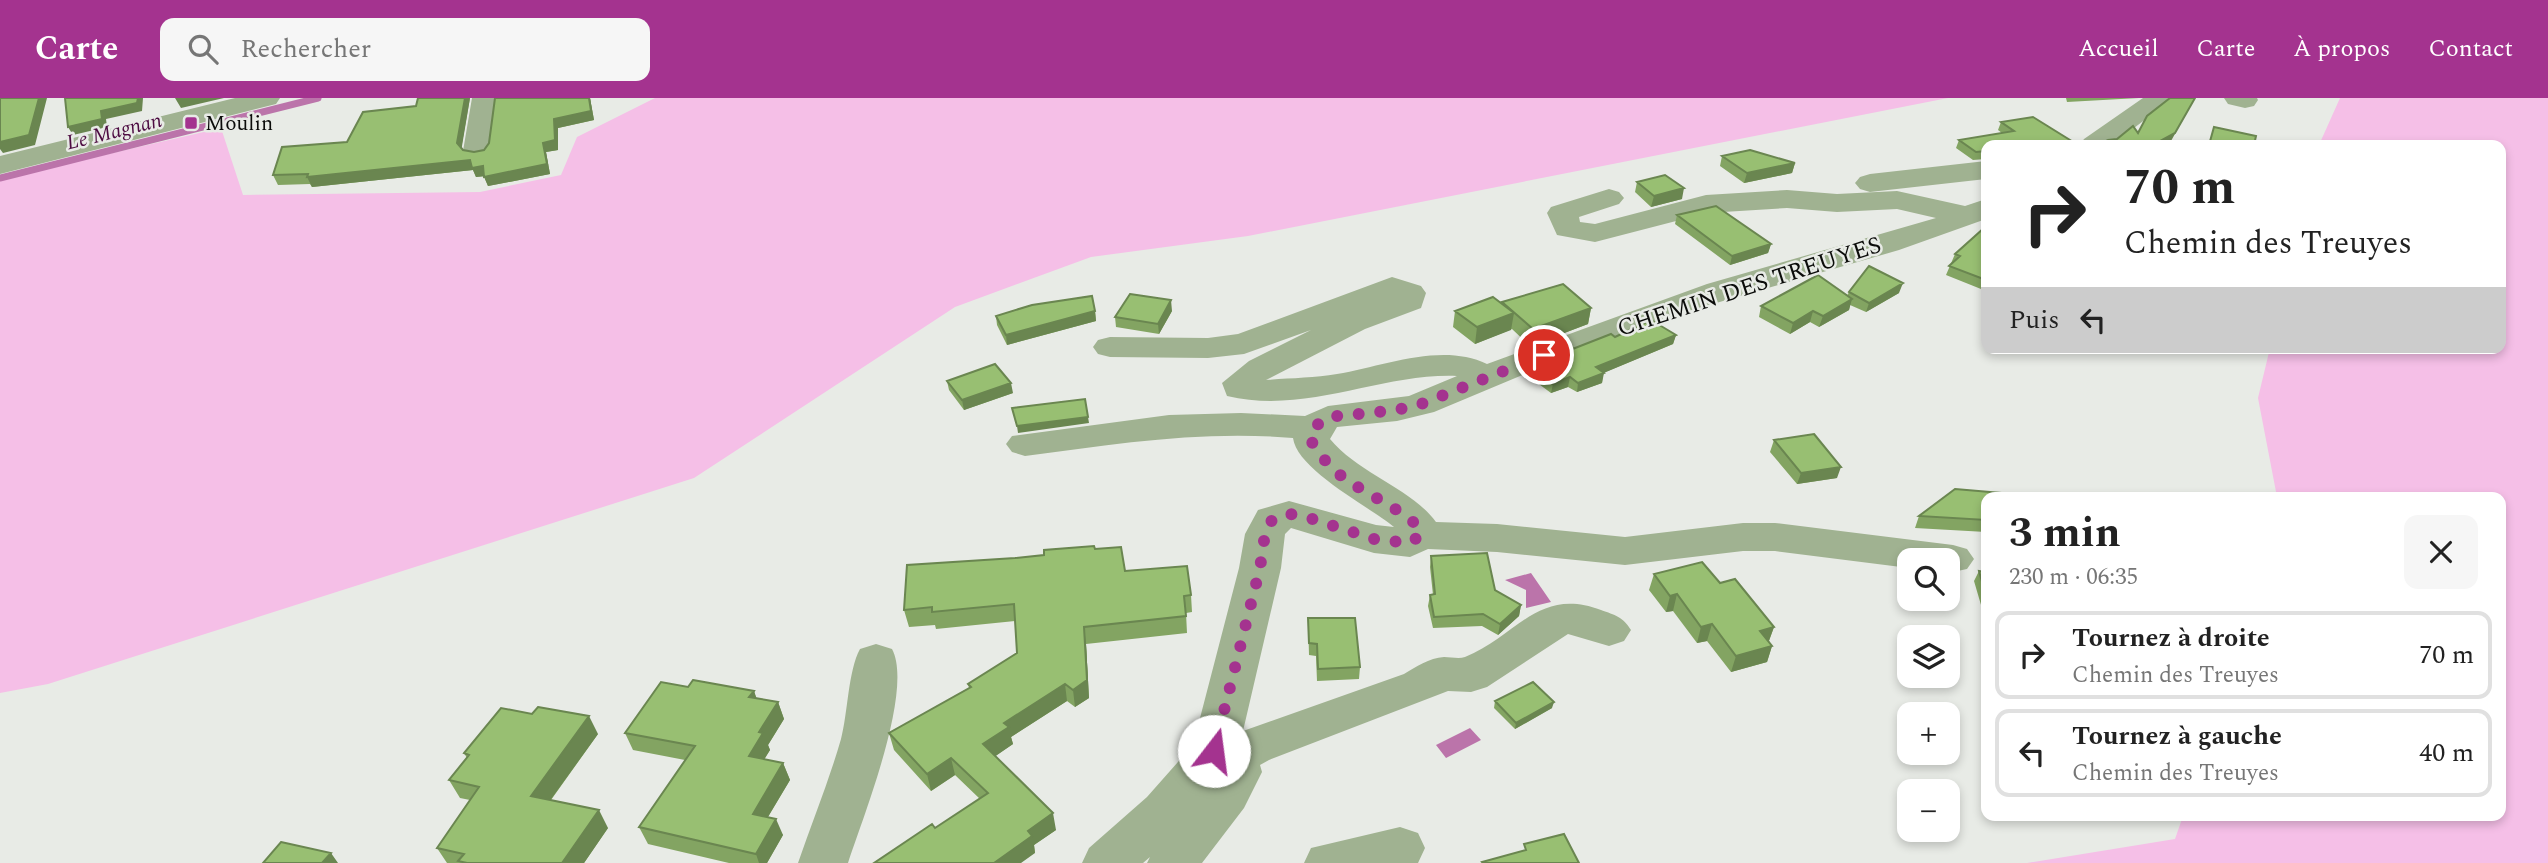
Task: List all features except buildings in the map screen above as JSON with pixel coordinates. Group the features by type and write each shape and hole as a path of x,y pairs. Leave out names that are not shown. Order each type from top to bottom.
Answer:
{"street":[{"path":"0,165 267,98"},
{"path":"2101,140 2160,98"},
{"path":"477,151 492,99"},
{"path":"1744,186 1871,183 1981,171"},
{"path":"1609,198 1562,213 1568,229 1595,233 1706,204 1787,199 1837,203 1897,200 1977,212"},
{"name":"CHEMIN DES TREUYES","path":"1313,428 1328,417 1397,410 1421,404 1717,291 1977,212"},
{"path":"1110,348 1208,348 1244,344 1392,287 1410,293 1409,300 1353,322 1261,369 1240,383 1240,388 1259,392 1334,385 1438,365 1464,366 1486,377"},
{"path":"1025,444 1129,429 1272,423 1313,428 1311,441 1329,465 1363,490 1403,512 1420,528 1419,536"},
{"path":"1172,863 1227,794 1238,772 1224,754 1265,534 1272,520 1289,514 1303,516 1393,543 1410,543 1419,536 1497,538 1625,551 1743,537 1775,537 1897,552"},
{"path":"1107,863 1224,754 1252,747 1420,686 1440,674 1471,675 1558,620 1576,617 1609,629"},
{"path":"823,863 864,740 874,693 876,661"},
{"path":"1329,863 1400,848"}],"shaded area":[{"path":"655,98 1948,98 1248,236 1091,257 955,307 694,478 48,684 0,693 0,179 221,128 243,195 480,192 561,175 577,137"},
{"path":"2340,98 2548,98 2548,863 2027,863 2175,839 2181,821 2506,821 2506,492 2276,492 2258,398 2269,354 2506,354 2506,140 2321,140"},
{"path":"1531,573 1551,602 1526,608 1526,590 1505,580"},
{"path":"1470,728 1481,740 1446,758 1436,745"}],"waterway":[{"name":"Le Magnan","path":"0,178 318,98"}],"place":[{"name":"Moulin","path":"191,123"}],"route":[{"path":"1214,751 1238,662 1260,568 1265,534 1272,520 1289,514 1303,516 1393,543 1410,543 1419,536 1420,528 1403,512 1363,490 1329,465 1311,441 1313,428 1328,417 1397,410 1421,404 1544,355"}]}
